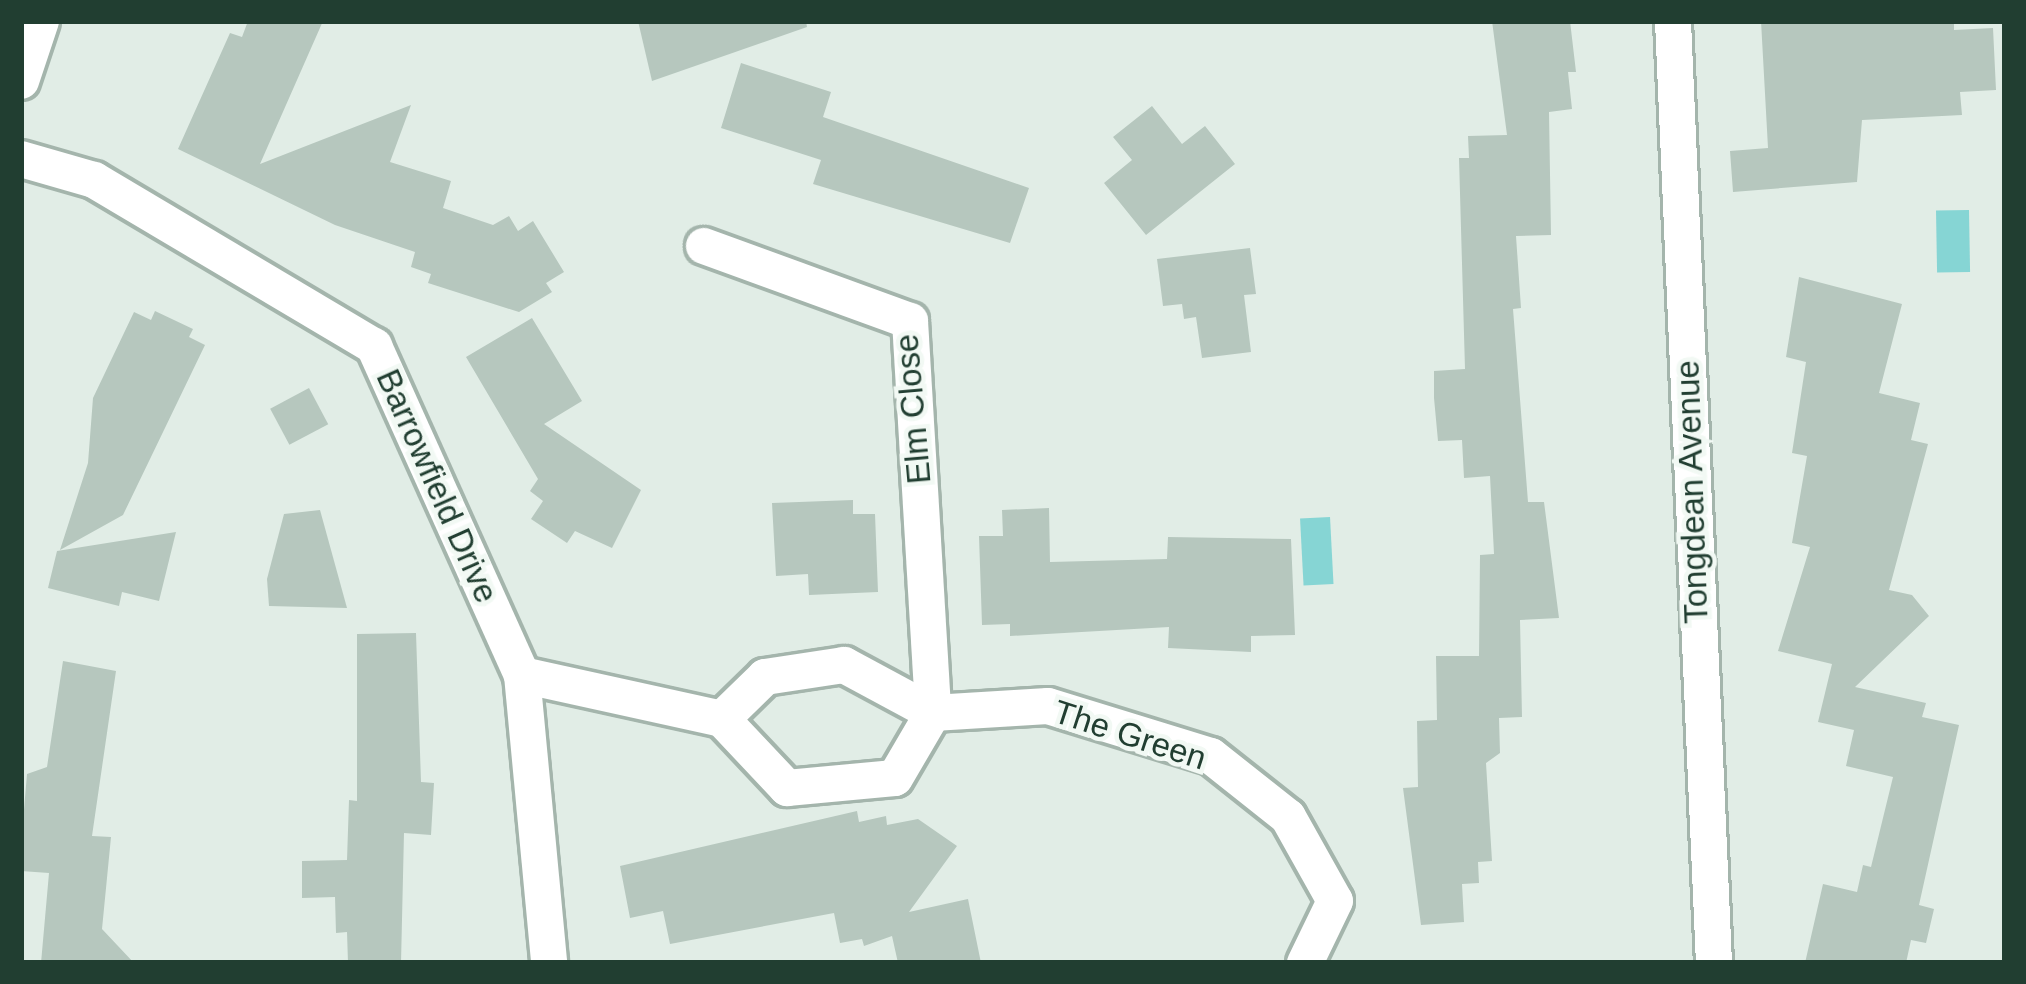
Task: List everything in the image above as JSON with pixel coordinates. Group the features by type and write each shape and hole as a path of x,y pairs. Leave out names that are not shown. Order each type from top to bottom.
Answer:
{"street":[{"name":"Tongdean Avenue","path":"1673,21 1714,963"},
{"name":"Barrowfield Drive","path":"21,160 94,180 374,346 522,675 549,963"},
{"name":"Elm Close","path":"704,246 910,321 933,713"},
{"path":"522,675 722,719 788,788 895,778 933,713 844,665 765,677 722,719"},
{"name":"The Green","path":"933,713 1048,706 1210,756 1288,817 1335,901 1305,963"}],"water":[{"path":"1969,210 1970,272 1937,273 1936,211"},
{"path":"1330,517 1334,584 1304,585 1300,519"}],"building":[{"path":"248,21 323,21 260,164 411,105 390,162 451,181 443,208 493,225 509,216 518,231 533,221 564,272 546,283 552,292 519,312 428,283 431,274 411,267 415,252 335,225 178,149 230,33 242,37"},
{"path":"638,21 806,21 807,27 652,81"},
{"path":"1492,21 1570,21 1576,72 1568,72 1572,109 1549,112 1551,235 1516,236 1521,308 1513,309 1528,502 1544,502 1559,618 1520,620 1522,717 1499,718 1500,753 1486,763 1492,861 1478,862 1479,883 1462,884 1464,922 1421,925 1403,788 1418,787 1417,721 1437,720 1436,656 1479,656 1480,555 1494,554 1490,476 1464,478 1462,440 1438,441 1434,398 1434,371 1465,369 1459,158 1469,158 1468,136 1507,135"},
{"path":"1761,21 1954,21 1954,30 1993,28 1996,90 1960,92 1962,115 1862,120 1857,182 1733,192 1730,151 1768,148"},
{"path":"741,63 831,92 823,117 1029,188 1010,243 813,184 821,160 721,128"},
{"path":"1152,106 1182,144 1205,126 1235,164 1146,235 1104,183 1132,160 1113,137"},
{"path":"1250,248 1256,294 1244,295 1251,352 1202,358 1196,317 1184,319 1182,304 1163,306 1157,259"},
{"path":"1799,277 1902,304 1879,393 1920,403 1911,440 1928,444 1889,590 1912,595 1929,616 1855,687 1926,703 1922,717 1959,725 1919,905 1934,909 1926,943 1911,940 1906,963 1805,963 1823,884 1857,892 1863,865 1871,867 1893,777 1846,766 1854,730 1818,722 1832,664 1778,651 1810,547 1792,543 1807,456 1792,453 1806,362 1786,357"},
{"path":"155,311 193,329 189,337 205,345 123,515 60,550 88,463 93,398 134,312 151,320"},
{"path":"532,318 582,401 544,424 641,490 612,548 575,531 567,543 531,519 543,501 530,491 538,479 466,357"},
{"path":"309,388 328,424 289,445 270,409"},
{"path":"853,500 853,514 875,514 878,592 809,595 808,574 776,576 772,503"},
{"path":"1049,508 1050,562 1167,559 1168,537 1291,539 1295,635 1251,636 1251,652 1168,648 1169,627 1010,636 1010,624 982,625 979,536 1003,536 1002,510"},
{"path":"320,510 347,608 269,606 267,579 284,514"},
{"path":"176,532 159,601 122,592 119,606 48,588 57,551"},
{"path":"416,633 421,782 434,783 431,835 404,833 401,963 348,963 347,932 336,933 335,897 302,898 302,861 347,860 349,800 357,801 357,634"},
{"path":"63,661 116,671 92,836 111,837 102,929 134,963 41,963 49,873 21,871 21,845 27,774 47,767"},
{"path":"857,811 859,822 886,816 887,825 918,819 957,846 909,912 968,899 981,963 898,963 892,936 864,946 862,939 840,943 834,913 670,944 663,911 630,918 620,866"}]}
